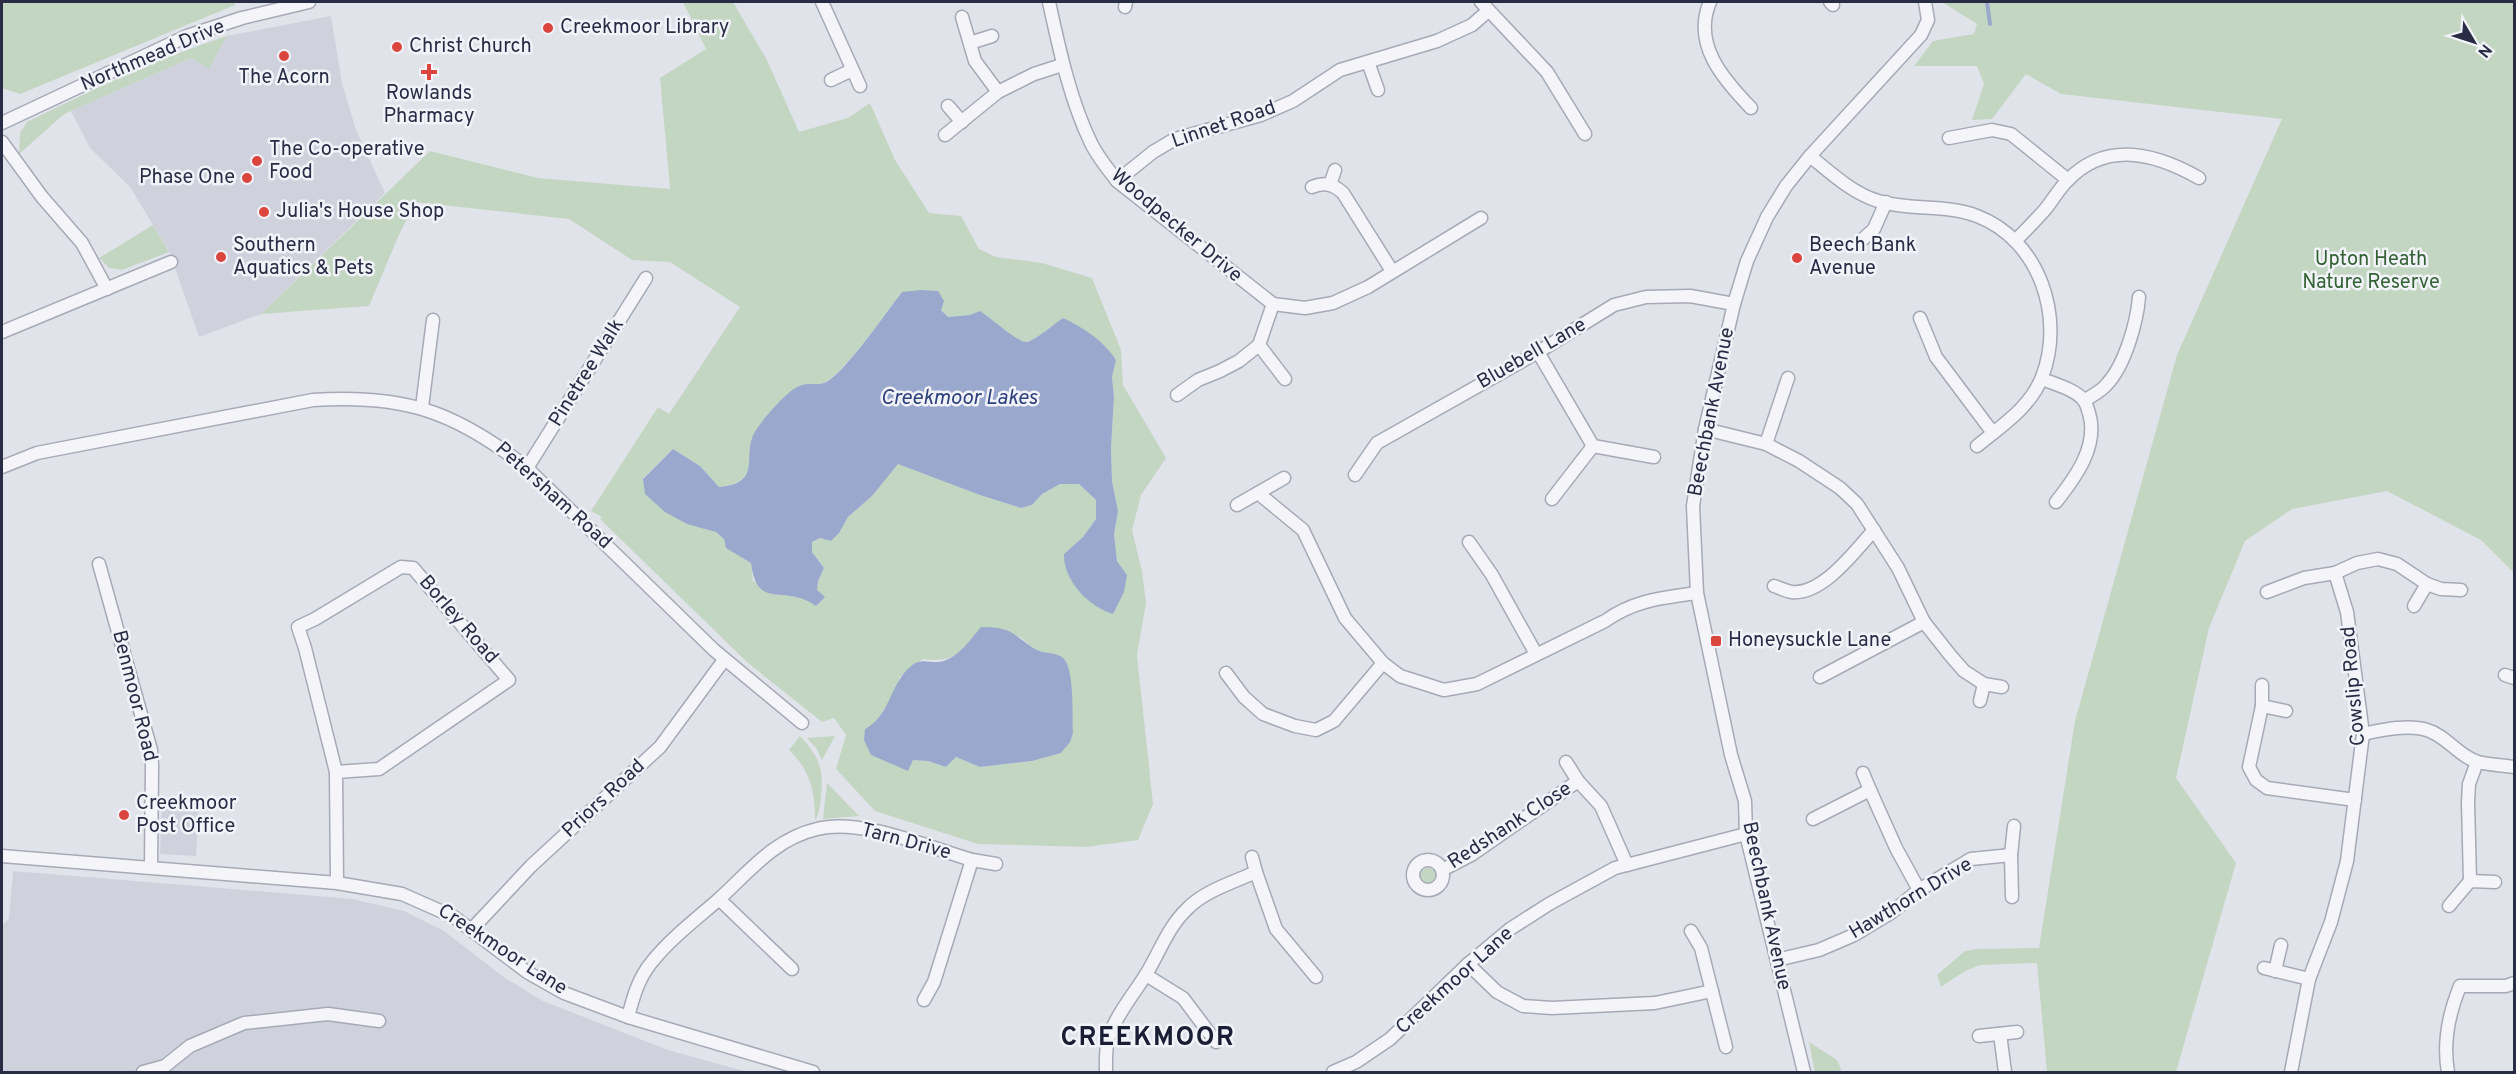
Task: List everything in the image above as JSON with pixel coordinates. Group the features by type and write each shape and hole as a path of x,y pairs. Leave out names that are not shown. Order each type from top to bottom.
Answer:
{"street":[{"name":"Northmead Drive","path":"2,123 188,36 242,18 309,2"},
{"path":"838,2 824,5 860,86"},
{"name":"Woodpecker Drive","path":"1049,2 1062,65 1091,143 1117,181 1273,304 1305,308 1333,303 1368,287 1481,218"},
{"path":"1710,2 1705,30 1711,59 1730,86 1751,108"},
{"name":"Beechbank Avenue","path":"1804,1072 1746,834 1744,801 1731,755 1696,593 1694,506 1705,429 1734,304 1747,261 1767,217 1786,186 1810,156 1921,35 1928,20 1925,2"},
{"path":"1485,6 1547,72 1585,134"},
{"name":"Linnet Road","path":"1117,181 1152,152 1175,139 1261,115 1293,101 1340,70 1406,52 1459,32 1485,6"},
{"path":"962,17 975,61 998,92"},
{"path":"969,43 992,36"},
{"path":"1368,62 1378,90"},
{"path":"945,135 998,92 1034,74 1062,65"},
{"path":"831,80 852,70"},
{"path":"948,106 962,122"},
{"path":"1949,138 1992,130 2011,134 2068,180"},
{"path":"2,142 42,197 82,243 107,289"},
{"path":"2015,241 2042,214 2068,180 2095,160 2127,154 2151,156 2174,164 2199,178"},
{"path":"1810,156 1858,193 1886,202 1977,216 1997,226 2015,241 2031,261 2049,304 2052,332 2042,379 2027,403 2011,420 1977,446"},
{"path":"1330,185 1335,170"},
{"path":"1312,187 1321,184 1335,185 1343,193 1392,271"},
{"path":"1863,240 1874,229 1886,202"},
{"path":"2,332 171,262"},
{"name":"Pinetree Walk","path":"527,468 646,278"},
{"name":"Bluebell Lane","path":"1355,476 1377,443 1539,352 1614,305 1646,297 1690,296 1734,304"},
{"path":"2084,401 2107,385 2126,352 2136,321 2139,297"},
{"path":"1177,395 1198,380 1239,361 1259,345 1273,304"},
{"path":"1920,318 1936,357 1993,433"},
{"path":"422,407 433,320"},
{"path":"1259,345 1285,380"},
{"path":"1539,352 1593,446 1654,457"},
{"path":"1766,444 1788,378"},
{"path":"2042,379 2068,389 2084,401 2090,417 2092,438 2073,481 2055,502"},
{"name":"Petersham Road","path":"2,468 37,453 313,400 343,398 375,400 422,407 464,425 495,442 527,468 724,660 802,723"},
{"path":"1705,429 1766,444 1840,488 1857,504 1898,568 1924,622 1964,671 1984,684 2002,687"},
{"path":"1552,500 1593,446"},
{"path":"1237,505 1284,478"},
{"path":"1258,493 1303,530 1345,618 1383,663 1400,676 1444,690 1477,684 1605,621 1623,608 1646,601 1696,593"},
{"path":"1774,586 1794,592 1815,586 1835,574 1874,530"},
{"path":"1469,542 1492,575 1536,654"},
{"path":"2267,592 2304,578 2335,573 2357,563 2378,559 2397,564 2427,584 2441,589 2461,590"},
{"name":"Benmoor Road","path":"99,564 151,750 151,867"},
{"name":"Borley Road","path":"336,772 379,769 509,680 413,568 401,567 298,627 308,658 336,772 337,883"},
{"name":"Cowslip Road","path":"2291,1072 2309,979 2336,903 2347,861 2362,734 2347,612 2335,573"},
{"path":"2414,606 2427,584"},
{"path":"1820,677 1924,622"},
{"name":"Priors Road","path":"472,929 531,866 660,747 724,660"},
{"path":"1226,672 1244,697 1263,714 1295,726 1316,730 1334,721 1383,663"},
{"path":"1980,700 1984,684"},
{"path":"2262,685 2262,706 2249,767 2256,780 2267,788 2355,800"},
{"path":"2262,706 2286,711"},
{"path":"2362,734 2391,729 2426,729 2445,739 2460,752 2477,762 2514,767"},
{"name":"Redshank Close","path":"1566,762 1578,781 1601,806 1627,865"},
{"path":"2449,906 2470,881 2469,784 2477,762"},
{"path":"1863,773 1896,848 1919,890"},
{"name":"Redshank Close","path":"1442,870 1471,855 1578,781"},
{"path":"1813,819 1870,790"},
{"path":"2012,897 2011,855 2014,826"},
{"name":"Tarn Drive","path":"628,1017 639,981 650,963 757,861 783,842 817,829 864,828 972,860 996,864"},
{"name":"Creekmoor Lane","path":"1334,1072 1356,1062 1390,1039 1468,964 1510,929 1549,904 1590,881 1627,865 1746,834"},
{"name":"Hawthorn Drive","path":"1777,960 1819,950 1854,935 1892,912 1919,890 1971,859 2011,855"},
{"name":"Creekmoor Lane","path":"2,856 337,883 402,894 435,906 472,929 527,972 564,993 628,1017 813,1072"},
{"path":"1252,857 1276,929 1316,977"},
{"name":"Tarn Drive","path":"924,1000 934,982 972,860"},
{"path":"1106,1072 1106,1052 1110,1034 1128,1001 1146,975 1165,937 1187,909 1202,898 1256,872"},
{"path":"2470,881 2495,882"},
{"path":"719,898 792,969"},
{"path":"1691,931 1701,948 1726,1047"},
{"path":"2281,945 2269,969 2309,979"},
{"path":"1468,964 1497,992 1522,1006 1552,1008 1655,1003 1712,991"},
{"path":"1146,975 1183,998 1216,1042"},
{"path":"2448,980 2460,986 2506,986 2514,983"},
{"path":"2448,1072 2445,1054 2453,1003 2460,986"},
{"path":"143,1072 169,1069 190,1046 244,1023 328,1014 380,1021"},
{"path":"1979,1036 2017,1032"},
{"path":"2000,1034 2005,1072"}],"shaded area":[{"path":"331,16 342,83 356,130 385,193 261,314 199,337 169,251 130,187 90,148 71,111 191,58 209,69 227,36"},
{"path":"162,802 199,805 196,856 160,854"},
{"path":"13,871 353,899 404,911 444,931 505,978 543,1001 668,1050 748,1072 2,1072 2,925 9,919"}],"green space":[{"path":"2,2 234,2 235,5 20,94 2,88"},
{"path":"683,2 733,2 767,60 799,132 848,118 870,103 895,160 929,213 961,216 979,249 996,257 1042,263 1092,278 1121,350 1123,385 1166,458 1141,495 1132,530 1142,571 1146,603 1137,655 1153,804 1138,840 1086,847 978,844 875,811 836,769 846,735 834,718 822,722 748,663 600,519 602,517 591,511 658,407 669,414 740,307 670,262 632,260 569,219 415,202 369,306 261,314 430,151 538,178 670,189 660,78 706,49","holes":["902,292 941,310 948,317 980,312 1023,342 1035,338 1063,318 1116,360 1112,377 1114,397 1111,448 1112,481 1118,511 1114,534 1117,561 1127,575 1064,554 1083,537 1096,519 1096,500 1079,484 1060,484 1042,494 1032,505 1021,508 980,495 898,463 872,496 848,517 839,533 831,541 820,538 812,542 812,552 824,568 817,590 806,599 797,595 777,595 753,581 751,563 716,532 703,528 643,478 673,449 700,466 719,487 741,480 748,471 750,448 805,384 824,383 845,365","982,627 1020,637 1037,651 1061,657 1061,753 1032,761 980,767 956,757 946,767 928,761 913,760 865,729 875,724 895,692 900,677 923,659 943,659 957,654"]},
{"name":"Upton Heath Nature Reserve","path":"1942,2 2514,2 2514,573 2481,540 2387,491 2292,509 2245,541 2209,628 2176,778 2236,863 2176,1072 2047,1072 2037,963 1980,965 1965,971 1941,987 1937,975 1965,951 2039,948 2075,721 2177,355 2282,119 2061,94 2026,74 1992,119 1972,120 1984,84 1977,66 1914,66 1933,41 1974,34 1977,24"},
{"path":"227,36 209,69 191,58 71,111 63,115 19,154 20,133 27,122 151,64"},
{"path":"153,225 169,252 122,270 109,268 99,258"},
{"path":"800,736 812,750 821,770 822,787 819,812 815,820 810,782 802,765 789,750"},
{"path":"835,736 822,760 816,748 807,738"},
{"path":"827,783 859,816 823,819"},
{"path":"1428,868 1434,871 1437,877 1434,883 1428,886 1422,883 1419,877 1422,871"},
{"path":"1809,1042 1837,1060 1840,1072 1815,1072"}],"water":[{"name":"Creekmoor Lakes","path":"938,291 944,301 941,310 948,317 970,315 980,311 1011,334 1027,342 1063,318 1092,335 1116,360 1112,377 1114,397 1111,448 1112,481 1118,511 1114,534 1117,561 1127,575 1124,592 1113,614 1095,605 1079,591 1065,564 1064,554 1083,537 1096,519 1096,500 1079,484 1060,484 1042,494 1032,505 1021,508 898,464 872,496 848,517 839,533 831,541 820,538 812,542 812,552 824,568 817,590 825,597 816,606 793,596 766,592 759,587 754,578 751,563 726,548 724,539 716,532 687,524 665,512 645,494 643,479 673,449 700,466 719,487 742,480 747,474 750,448 756,430 777,404 797,387 805,384 821,384 837,374 902,292"},
{"path":"981,627 1006,630 1035,649 1059,655 1066,662 1071,681 1073,733 1070,742 1061,753 1032,761 980,767 956,757 946,767 928,761 913,760 908,771 871,755 864,740 865,729 880,716 903,674 919,662 939,662 955,655"}],"waterway":[{"path":"1987,2 1990,24"}],"place":[{"name":"Creekmoor Library","path":"548,28"},
{"name":"Christ Church","path":"397,47"},
{"name":"The Acorn","path":"284,56"},
{"name":"Rowlands Pharmacy","path":"429,72"},
{"name":"The Co-operative Food","path":"257,161"},
{"name":"Phase One","path":"247,178"},
{"name":"Julia's House Shop","path":"264,212"},
{"name":"Southern Aquatics & Pets","path":"221,257"},
{"name":"Beech Bank Avenue","path":"1797,258"},
{"name":"Honeysuckle Lane","path":"1716,641"},
{"name":"Creekmoor Post Office","path":"124,815"}],"district":[{"name":"CREEKMOOR","path":"1148,1038"}]}
